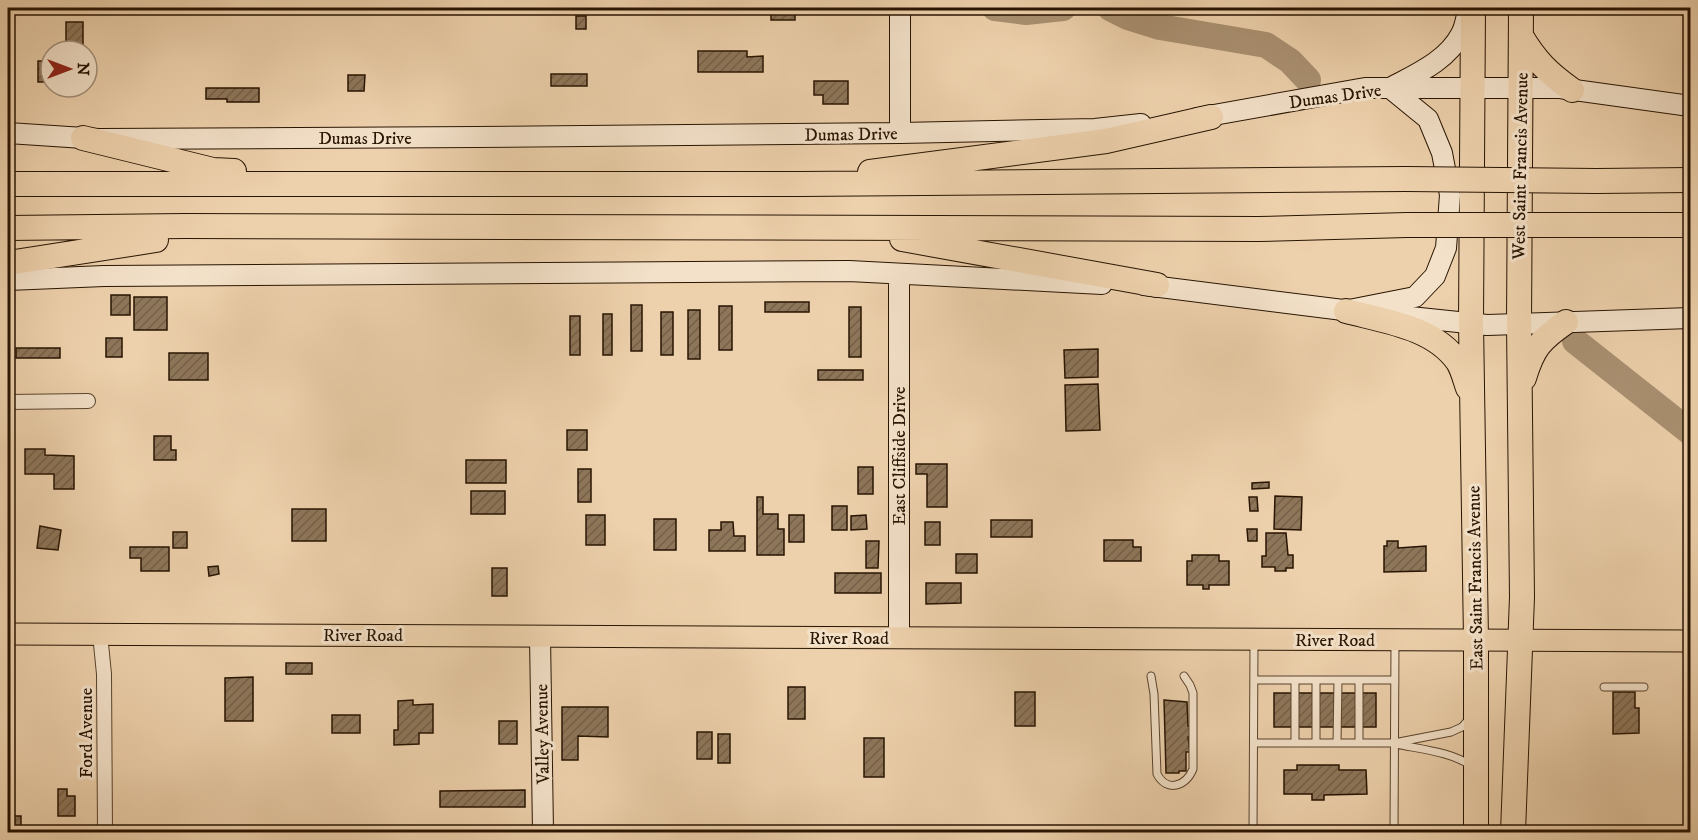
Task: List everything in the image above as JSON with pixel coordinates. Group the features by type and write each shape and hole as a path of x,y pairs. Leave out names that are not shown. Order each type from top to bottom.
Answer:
{"highway":[{"path":"1471,323 1473,8"},
{"name":"West Saint Francis Avenue","path":"1519,324 1521,8"},
{"path":"1521,36 1535,58 1550,74 1572,90"},
{"path":"800,184 913,165 1106,141 1210,117"},
{"path":"83,138 213,170 386,184"},
{"path":"8,184 800,184 1406,179 1690,180"},
{"path":"8,228 1259,229 1407,225 1690,225"},
{"path":"8,263 100,247 248,227"},
{"path":"846,228 1157,285"},
{"path":"1346,310 1409,328 1434,339 1458,362 1472,402"},
{"path":"1520,389 1530,358 1544,337 1566,322"},
{"name":"East Saint Francis Avenue","path":"1471,323 1476,640 1476,832"},
{"path":"1513,832 1520,640 1519,324"}],"main road":[{"path":"900,8 900,133"},
{"path":"1346,310 1415,297 1435,276 1446,248 1450,195 1442,153 1428,119 1390,88 1449,52 1462,33 1469,8"},
{"name":"Dumas Drive","path":"8,133 83,138 900,133 1095,129 1210,117 1365,88 1521,87 1572,90 1690,106"},
{"path":"8,280 116,276 837,271 1157,285 1346,310 1471,323 1519,324 1690,318"},
{"name":"East Cliffside Drive","path":"899,274 899,638"},
{"name":"River Road","path":"8,634 1690,641"},
{"name":"Valley Avenue","path":"540,636 543,832"}],"street":[{"path":"8,402 88,401"},
{"name":"Ford Avenue","path":"100,634 104,674 105,832"}],"lane":[{"path":"1253,832 1254,639"},
{"path":"1394,832 1395,640"},
{"path":"1151,676 1154,694 1156,774 1161,782 1168,785 1184,781 1190,777 1193,769 1193,693 1184,676"},
{"path":"1254,680 1395,680"},
{"path":"1295,680 1295,743"},
{"path":"1316,680 1316,743"},
{"path":"1337,743 1338,680"},
{"path":"1359,680 1359,743"},
{"path":"1604,687 1644,687"},
{"path":"1254,743 1394,743 1451,732 1462,727 1476,711"},
{"path":"1394,743 1453,756 1464,760 1476,770"}],"building":[{"path":"771,8 795,8 795,20 771,20"},
{"path":"821,8 844,8 844,12 821,12"},
{"path":"576,16 586,16 586,29 576,29"},
{"path":"66,22 83,22 83,39 66,39"},
{"path":"698,51 747,51 747,57 763,56 763,72 698,72"},
{"path":"551,74 587,74 587,86 551,86"},
{"path":"348,75 365,75 364,91 348,91"},
{"path":"814,81 848,81 848,104 823,104 823,95 814,95"},
{"path":"206,88 259,88 259,102 227,102 227,99 206,99"},
{"path":"111,295 130,295 130,315 111,315"},
{"path":"134,297 167,297 167,330 134,330"},
{"path":"765,302 809,302 809,312 765,312"},
{"path":"631,305 642,305 642,351 631,351"},
{"path":"719,306 732,306 732,350 719,350"},
{"path":"849,307 861,307 861,357 849,357"},
{"path":"688,310 700,310 700,359 688,359"},
{"path":"661,312 673,312 673,355 661,355"},
{"path":"603,314 612,314 612,355 603,355"},
{"path":"570,316 580,316 580,355 570,355"},
{"path":"106,338 122,338 122,357 106,357"},
{"path":"16,348 60,348 60,358 16,358"},
{"path":"1098,349 1098,377 1065,378 1064,350"},
{"path":"169,353 208,353 208,380 169,380"},
{"path":"818,370 863,370 863,380 818,380"},
{"path":"1098,384 1100,430 1066,431 1065,385"},
{"path":"567,430 587,430 587,450 567,450"},
{"path":"154,436 171,436 171,450 176,450 176,460 154,460"},
{"path":"25,449 45,449 45,455 74,456 74,489 54,489 54,474 25,474"},
{"path":"466,460 506,460 506,483 466,483"},
{"path":"916,464 947,464 947,507 927,507 927,474 916,474"},
{"path":"858,467 873,467 873,494 858,494"},
{"path":"578,469 591,469 591,502 578,502"},
{"path":"1269,482 1269,488 1252,489 1252,483"},
{"path":"471,491 505,491 505,514 471,514"},
{"path":"1275,496 1302,497 1301,530 1274,529"},
{"path":"757,497 763,497 763,514 778,514 778,529 784,529 784,555 757,555"},
{"path":"1249,497 1257,497 1258,511 1250,511"},
{"path":"832,506 847,506 847,530 832,530"},
{"path":"292,509 326,509 326,541 292,541"},
{"path":"586,515 605,515 605,545 586,545"},
{"path":"789,515 804,515 804,542 789,542"},
{"path":"866,515 867,529 851,530 851,516"},
{"path":"654,519 676,519 676,550 654,550"},
{"path":"991,520 1032,520 1032,537 991,537"},
{"path":"721,522 733,522 734,536 745,536 745,551 709,551 709,530 721,530"},
{"path":"925,522 940,522 940,545 925,545"},
{"path":"40,526 61,530 58,550 37,548"},
{"path":"1247,529 1257,529 1257,541 1248,541"},
{"path":"173,532 187,532 187,548 173,548"},
{"path":"1266,533 1286,533 1288,555 1293,555 1293,568 1286,568 1286,571 1275,571 1275,567 1262,567 1262,556 1266,556"},
{"path":"1104,540 1133,540 1133,547 1141,547 1141,561 1104,561"},
{"path":"866,541 879,541 878,568 866,568"},
{"path":"1387,541 1398,541 1398,548 1426,546 1426,571 1384,572 1384,546 1387,546"},
{"path":"130,547 169,547 169,571 141,571 141,558 130,558"},
{"path":"956,554 977,554 977,573 956,573"},
{"path":"1192,555 1219,555 1219,561 1229,561 1229,585 1209,585 1209,589 1203,589 1203,585 1187,585 1187,561 1192,561"},
{"path":"218,566 219,574 209,576 208,567"},
{"path":"492,568 507,568 507,596 492,596"},
{"path":"835,573 881,573 881,593 835,593"},
{"path":"926,583 961,583 961,603 926,604"},
{"path":"286,663 312,663 312,674 286,674"},
{"path":"253,677 253,721 225,721 225,678"},
{"path":"8,687 11,687 11,730 8,730"},
{"path":"788,687 805,687 805,719 788,719"},
{"path":"1015,692 1035,692 1035,726 1015,726"},
{"path":"1613,692 1635,692 1635,708 1639,708 1639,733 1613,734"},
{"path":"1274,693 1376,693 1376,727 1274,727"},
{"path":"413,700 413,705 433,704 433,733 419,733 419,744 394,745 394,730 398,730 398,701"},
{"path":"1164,700 1187,702 1188,726 1191,726 1191,737 1188,737 1190,752 1186,752 1186,771 1179,771 1179,773 1166,773"},
{"path":"562,707 608,707 608,737 578,736 578,760 562,760"},
{"path":"332,715 360,715 360,733 332,733"},
{"path":"499,721 517,721 517,744 499,744"},
{"path":"697,732 712,732 712,759 697,759"},
{"path":"718,734 730,734 730,763 718,763"},
{"path":"864,738 884,738 884,777 864,777"},
{"path":"1297,765 1339,765 1339,770 1366,770 1367,794 1324,795 1324,800 1312,800 1312,794 1284,794 1284,770 1297,770"},
{"path":"58,789 67,789 67,796 75,796 75,816 58,816"},
{"path":"525,790 525,807 440,807 440,791"},
{"path":"9,816 21,816 21,832 9,832"}],"waterway":[{"path":"995,8 1026,12 1063,8"},
{"path":"1110,8 1128,17 1160,27 1266,45 1290,61 1308,80"},
{"path":"1575,341 1690,432"}]}
